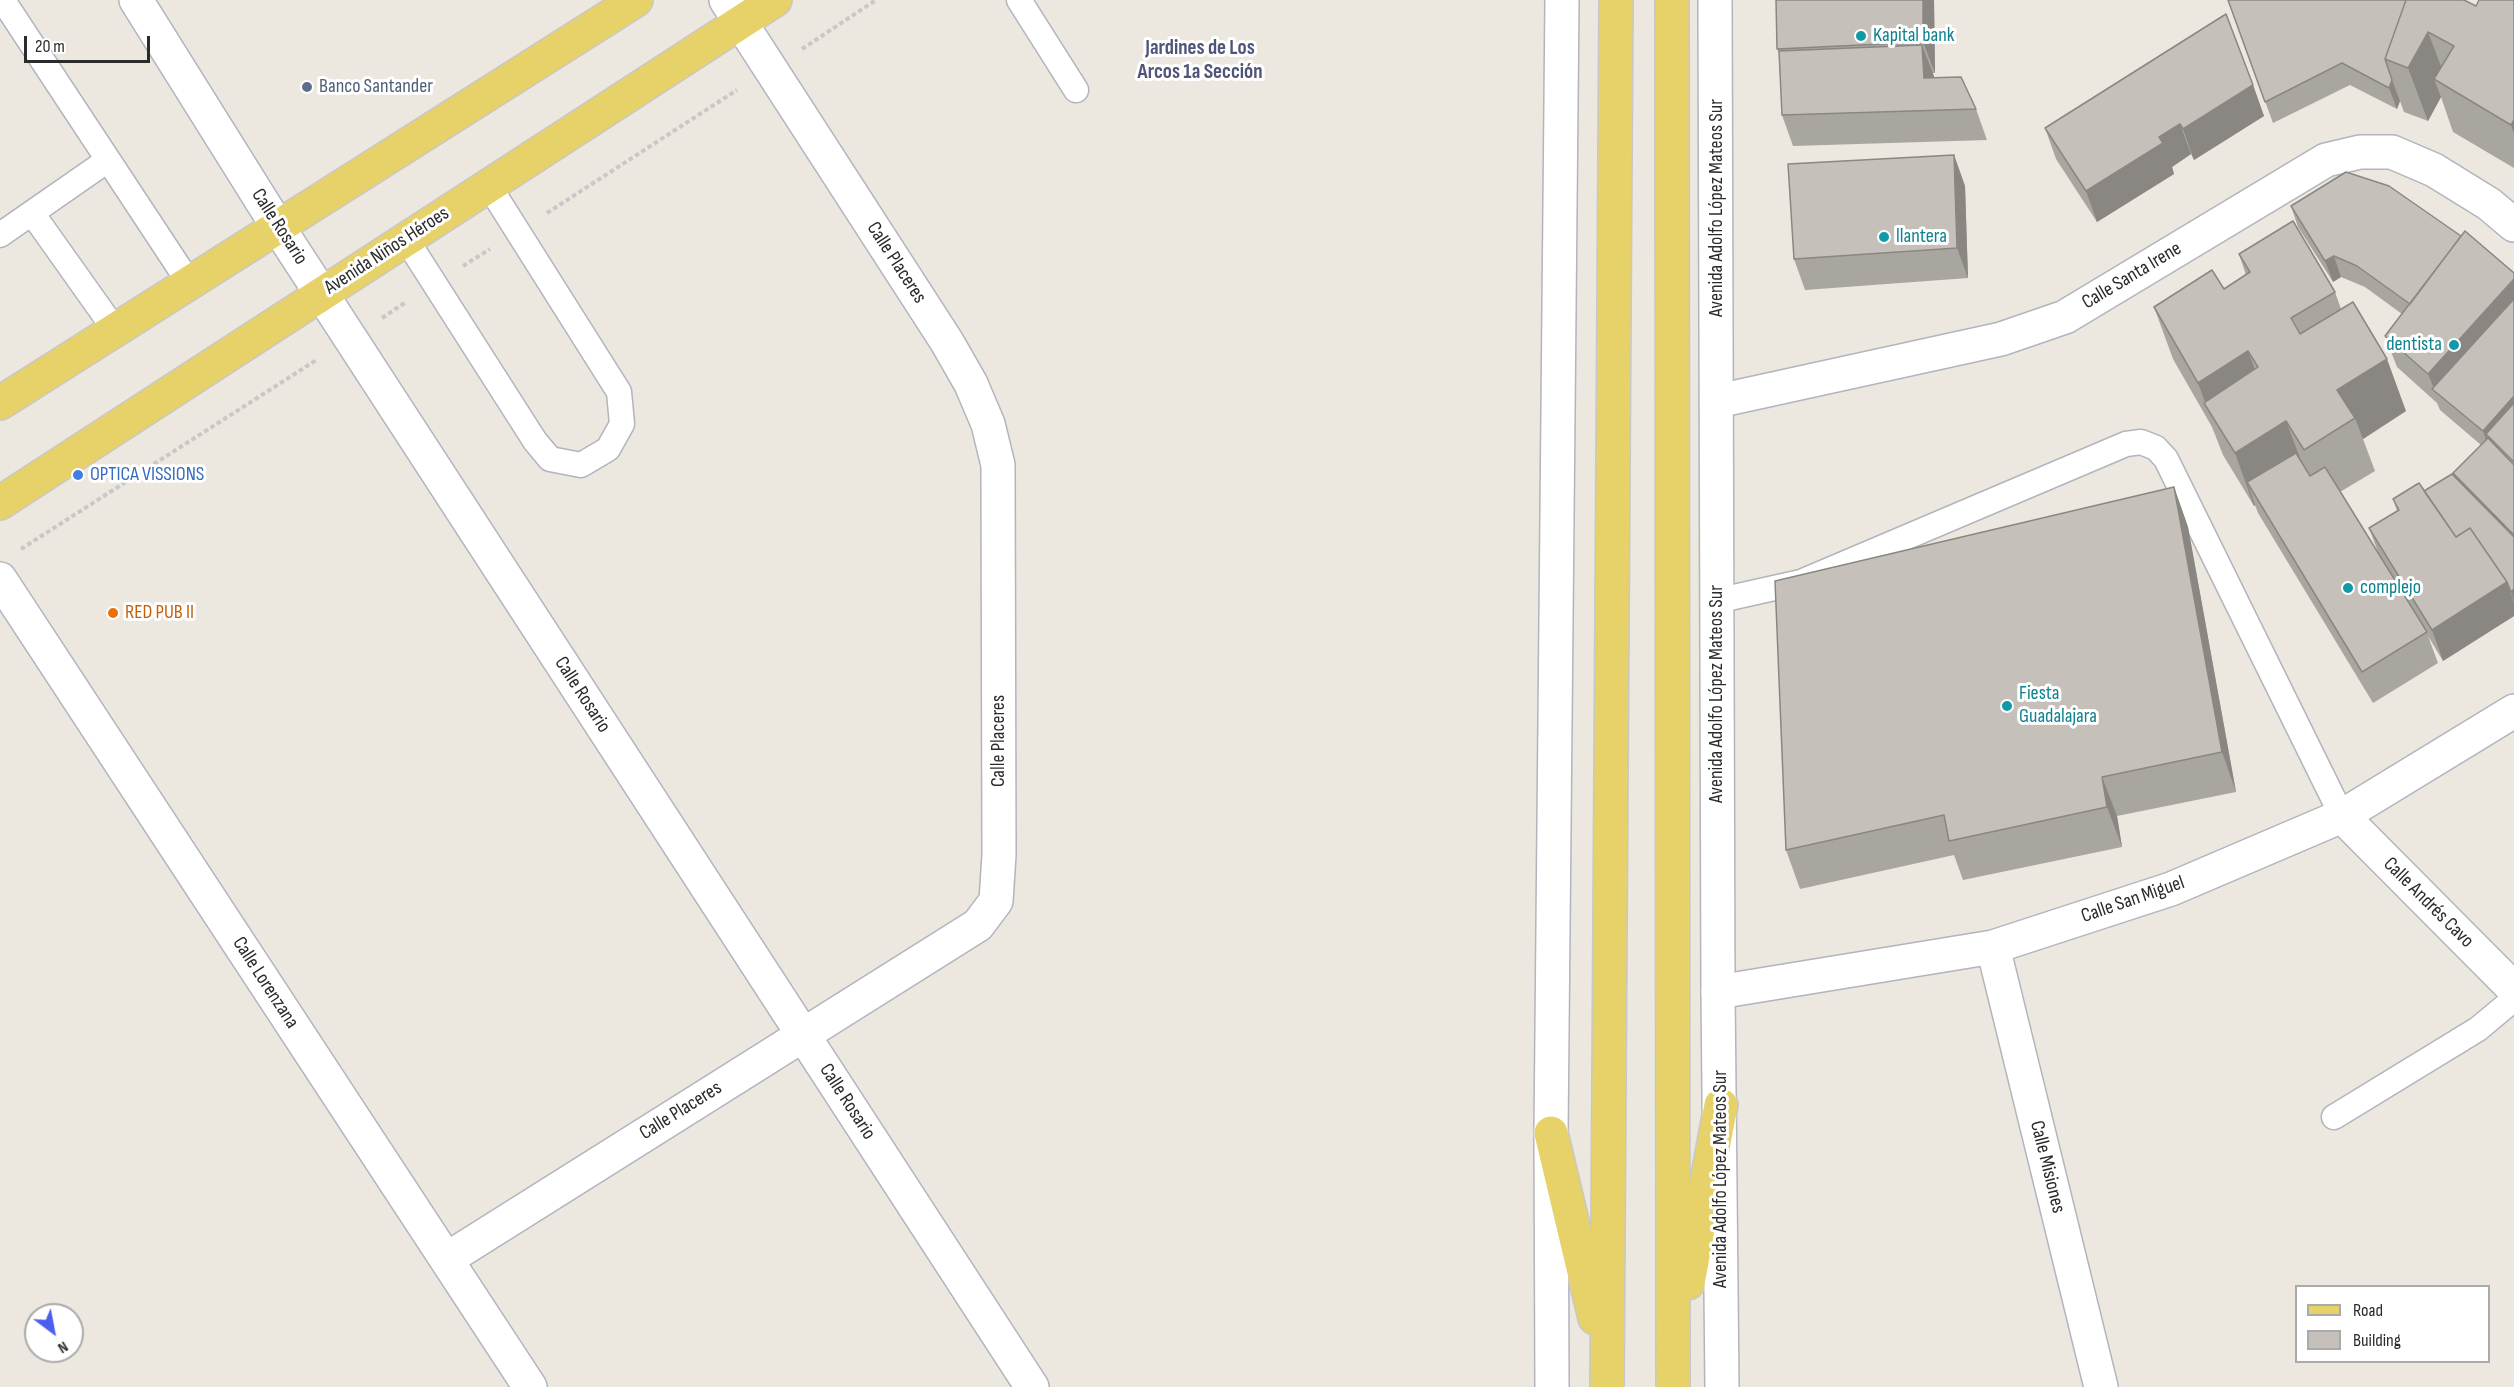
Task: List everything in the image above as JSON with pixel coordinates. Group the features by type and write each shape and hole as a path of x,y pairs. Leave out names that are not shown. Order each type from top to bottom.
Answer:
{"main road":[{"path":"0,403 636,0"},
{"name":"Avenida Niños Héroes","path":"0,503 489,186 734,11 775,0"},
{"path":"1607,1378 1616,0"},
{"path":"1672,0 1673,1376"},
{"path":"1673,1376 1721,1105"},
{"path":"1551,1133 1607,1378"}],"street":[{"name":"Calle Rosario","path":"136,0 278,227 1032,1387"},
{"path":"1552,1387 1551,1133 1562,0"},
{"name":"Avenida Adolfo López Mateos Sur","path":"1715,0 1718,401 1716,601 1722,1387"},
{"name":"Calle Placeres","path":"447,1259 978,925 996,901 999,855 998,465 988,424 971,384 947,342 734,11"},
{"name":"Calle Santa Irene","path":"1718,401 2001,339 2064,316 2325,160 2360,152 2392,152 2433,170 2489,204 2514,225"},
{"name":"Calle Lorenzana","path":"0,579 530,1387"},
{"name":"Calle San Miguel","path":"1718,992 1993,947 2172,889 2342,816 2514,711"},
{"name":"Calle Andrés Cavo","path":"2342,816 2514,989"},
{"name":"Calle Misiones","path":"1993,947 2101,1387"}],"lane":[{"path":"1018,0 1076,90"},
{"path":"6,5 189,284"},
{"path":"0,235 108,160"},
{"path":"406,239 535,441 550,459 581,465 608,449 622,424 619,392 489,186"},
{"path":"32,213 115,330"},
{"path":"1716,601 1802,582 2126,444 2141,442 2156,448 2166,459 2342,816"},
{"path":"2334,1117 2478,1029 2514,999"}],"building":[{"path":"1776,0 1923,0 1923,42 1777,49"},
{"path":"2228,0 2406,0 2385,59 2392,80 2389,88 2342,63 2265,102"},
{"path":"2406,0 2464,0 2476,6 2479,0 2514,0 2514,120 2511,125 2434,79 2454,46 2428,32 2408,68 2385,59"},
{"path":"2226,14 2253,85 2183,129 2180,124 2159,137 2163,143 2086,191 2045,128"},
{"path":"1922,45 1924,78 1961,77 1976,109 1782,115 1779,51"},
{"name":"llantera","path":"1954,155 1957,248 1794,259 1788,164"},
{"path":"2346,172 2389,186 2461,236 2410,304 2357,266 2334,256 2325,261 2291,206"},
{"path":"2293,221 2335,292 2291,318 2300,334 2353,302 2387,359 2337,390 2355,418 2304,450 2286,421 2235,453 2204,403 2258,367 2248,351 2198,383 2154,307 2212,270 2224,289 2250,272 2239,254"},
{"path":"2465,231 2514,273 2514,279 2428,374 2385,336"},
{"path":"2514,299 2514,396 2483,431 2432,389"},
{"path":"2514,403 2514,462 2486,434"},
{"path":"2488,438 2514,465 2514,535 2453,473"},
{"name":"complejo","path":"2296,453 2310,476 2325,467 2427,632 2362,672 2247,482"},
{"path":"2452,474 2514,537 2514,589 2511,592 2507,582 2470,528 2456,537 2424,491"},
{"path":"2419,483 2456,537 2470,528 2507,582 2432,630 2369,528 2399,510 2393,499"},
{"name":"Fiesta Guadalajara","path":"2174,487 2222,752 2102,777 2107,807 1949,841 1944,815 1786,850 1775,581"}],"place":[{"name":"Kapital bank","path":"1861,36"},
{"name":"Banco Santander","path":"307,87"},
{"name":"llantera","path":"1884,237"},
{"name":"dentista","path":"2454,345"},
{"name":"OPTICA VISSIONS","path":"78,475"},
{"name":"complejo","path":"2348,588"},
{"name":"RED PUB II","path":"113,613"},
{"name":"Fiesta Guadalajara","path":"2007,706"}],"district":[{"name":"Jardines de Los Arcos 1a Sección","path":"1200,61"}]}
